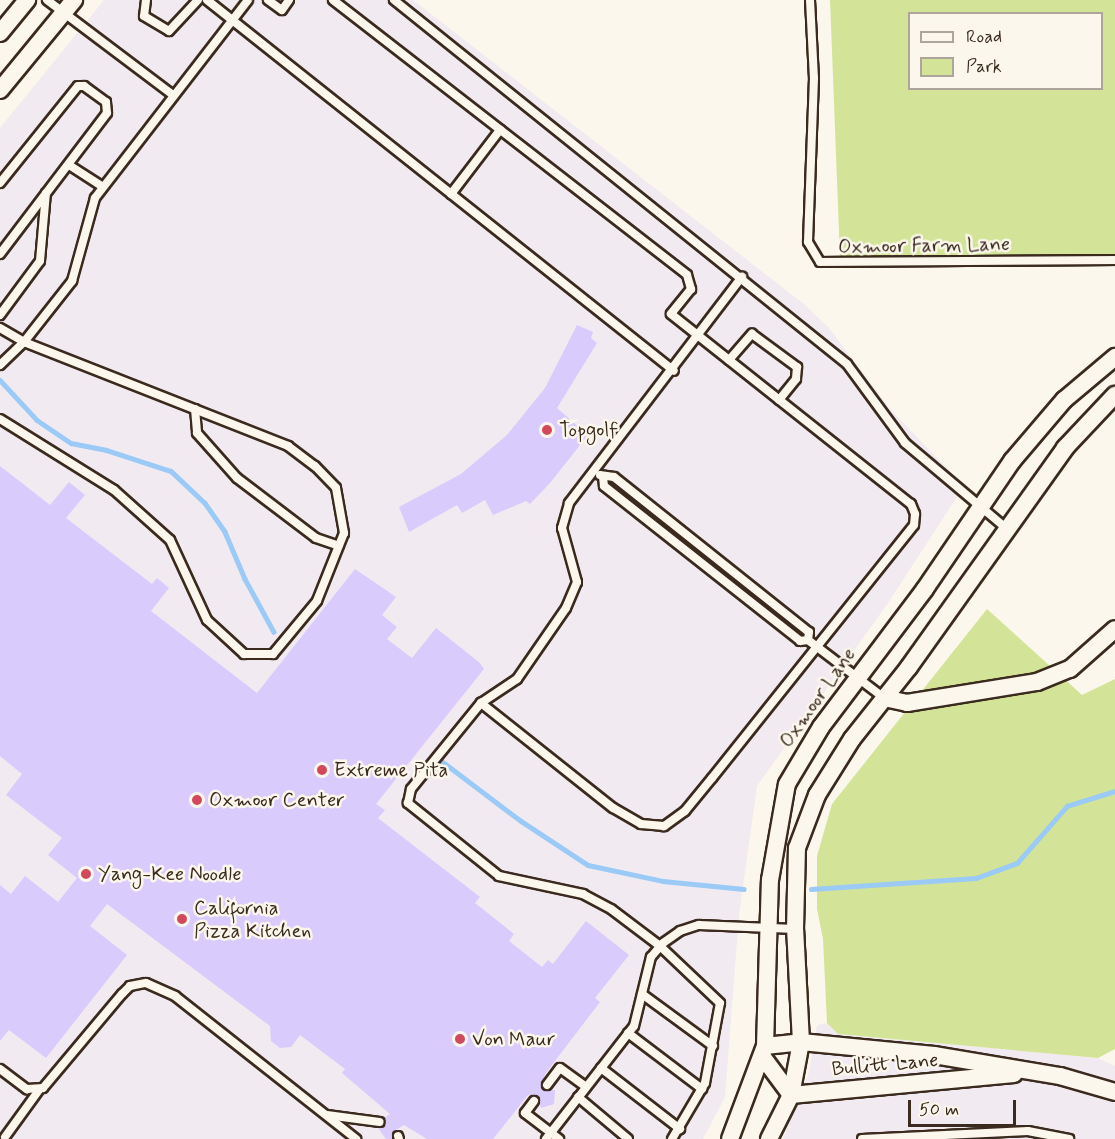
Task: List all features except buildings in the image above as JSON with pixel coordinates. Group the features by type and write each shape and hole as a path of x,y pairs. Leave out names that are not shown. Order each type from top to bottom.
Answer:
{"street":[{"path":"0,33 27,0"},
{"path":"0,90 69,7"},
{"name":"Oxmoor Lane","path":"730,1139 764,1051 770,880 787,784 856,677 925,589 1048,417 1115,357"},
{"path":"769,1139 791,1095 801,1042 795,929 797,848 817,795 852,739 1076,434 1115,395"},
{"path":"884,698 907,703 1036,682 1070,669 1115,629"},
{"name":"Bullitt Lane","path":"764,1051 801,1042 934,1054 1033,1072 1115,1092"},
{"path":"764,1051 791,1095"},
{"name":"Bullitt Lane","path":"791,1095 1033,1072"}],"lane":[{"path":"47,0 69,7 173,95"},
{"path":"146,0 144,16 169,31 198,0"},
{"path":"207,0 674,371"},
{"path":"0,365 24,342 72,281 95,198 248,0"},
{"path":"268,0 282,10 289,0"},
{"path":"333,0 687,275 691,289 671,314 911,504 915,514 914,525 685,811 656,828 613,808 481,703"},
{"path":"394,0 847,364 905,443 980,509 1007,529"},
{"name":"Oxmoor Farm Lane","path":"810,0 814,78 808,242 820,262 1115,260"},
{"path":"0,183 73,90 84,86 108,108 69,165 0,255"},
{"path":"451,194 500,130"},
{"path":"69,165 103,187"},
{"path":"0,315 40,261 46,193"},
{"path":"672,1139 702,1089 713,1046 720,1003 660,946 611,909 583,894 499,876 408,803 411,789 481,703 517,679 567,608 577,582 562,528 568,503 674,371 742,278"},
{"path":"0,328 24,342 195,408 288,447 315,466 336,488 344,533 317,600 273,654 244,654 207,620 170,540 114,490 0,419"},
{"path":"729,360 748,335 758,336 797,367 796,379 779,400"},
{"path":"195,408 197,434 237,478 316,538 339,546"},
{"path":"594,471 603,477 614,477 809,632 808,640 884,698"},
{"path":"548,1136 628,1033 642,994 651,957 660,946 680,931 699,925 770,930 795,929"},
{"path":"4,1137 39,1090 57,1075 122,994 130,986 146,983 175,996 356,1139"},
{"path":"642,994 713,1046"},
{"path":"628,1033 702,1089"},
{"path":"547,1085 560,1068 586,1087"},
{"path":"601,1068 680,1129"},
{"path":"0,1069 27,1089 39,1090"},
{"path":"578,1097 628,1139"},
{"path":"534,1101 525,1113 548,1136 559,1139"},
{"path":"327,1115 380,1122"},
{"path":"1011,1132 1021,1139"},
{"path":"862,1139 955,1137 1011,1132 1069,1139"}],"shaded area":[{"path":"104,0 413,0 805,305 829,328 890,409 964,486 888,603 757,786 739,915 725,1097 703,1139 0,1139 0,128"},
{"path":"827,1023 838,1034 1098,1058 1115,1066 1115,1139 783,1139 809,1072 817,1025"}],"green space":[{"path":"830,0 1115,0 1115,255 840,258"},
{"path":"987,609 1082,695 1115,679 1115,1049 1098,1058 838,1034 827,1023 823,939 817,909 817,856 832,804"}],"waterway":[{"path":"0,380 37,420 71,443 106,450 171,471 205,503 225,532 245,579 274,632"},
{"path":"443,762 521,821 588,865 663,881 744,889"},
{"path":"811,889 976,878 1017,863 1067,806 1115,791"}],"place":[{"name":"Topgolf","path":"547,430"},
{"name":"Extreme Pita","path":"322,770"},
{"name":"Oxmoor Center","path":"197,800"},
{"name":"Yang-Kee Noodle","path":"86,874"},
{"name":"California Pizza Kitchen","path":"182,919"},
{"name":"Von Maur","path":"460,1039"}]}
